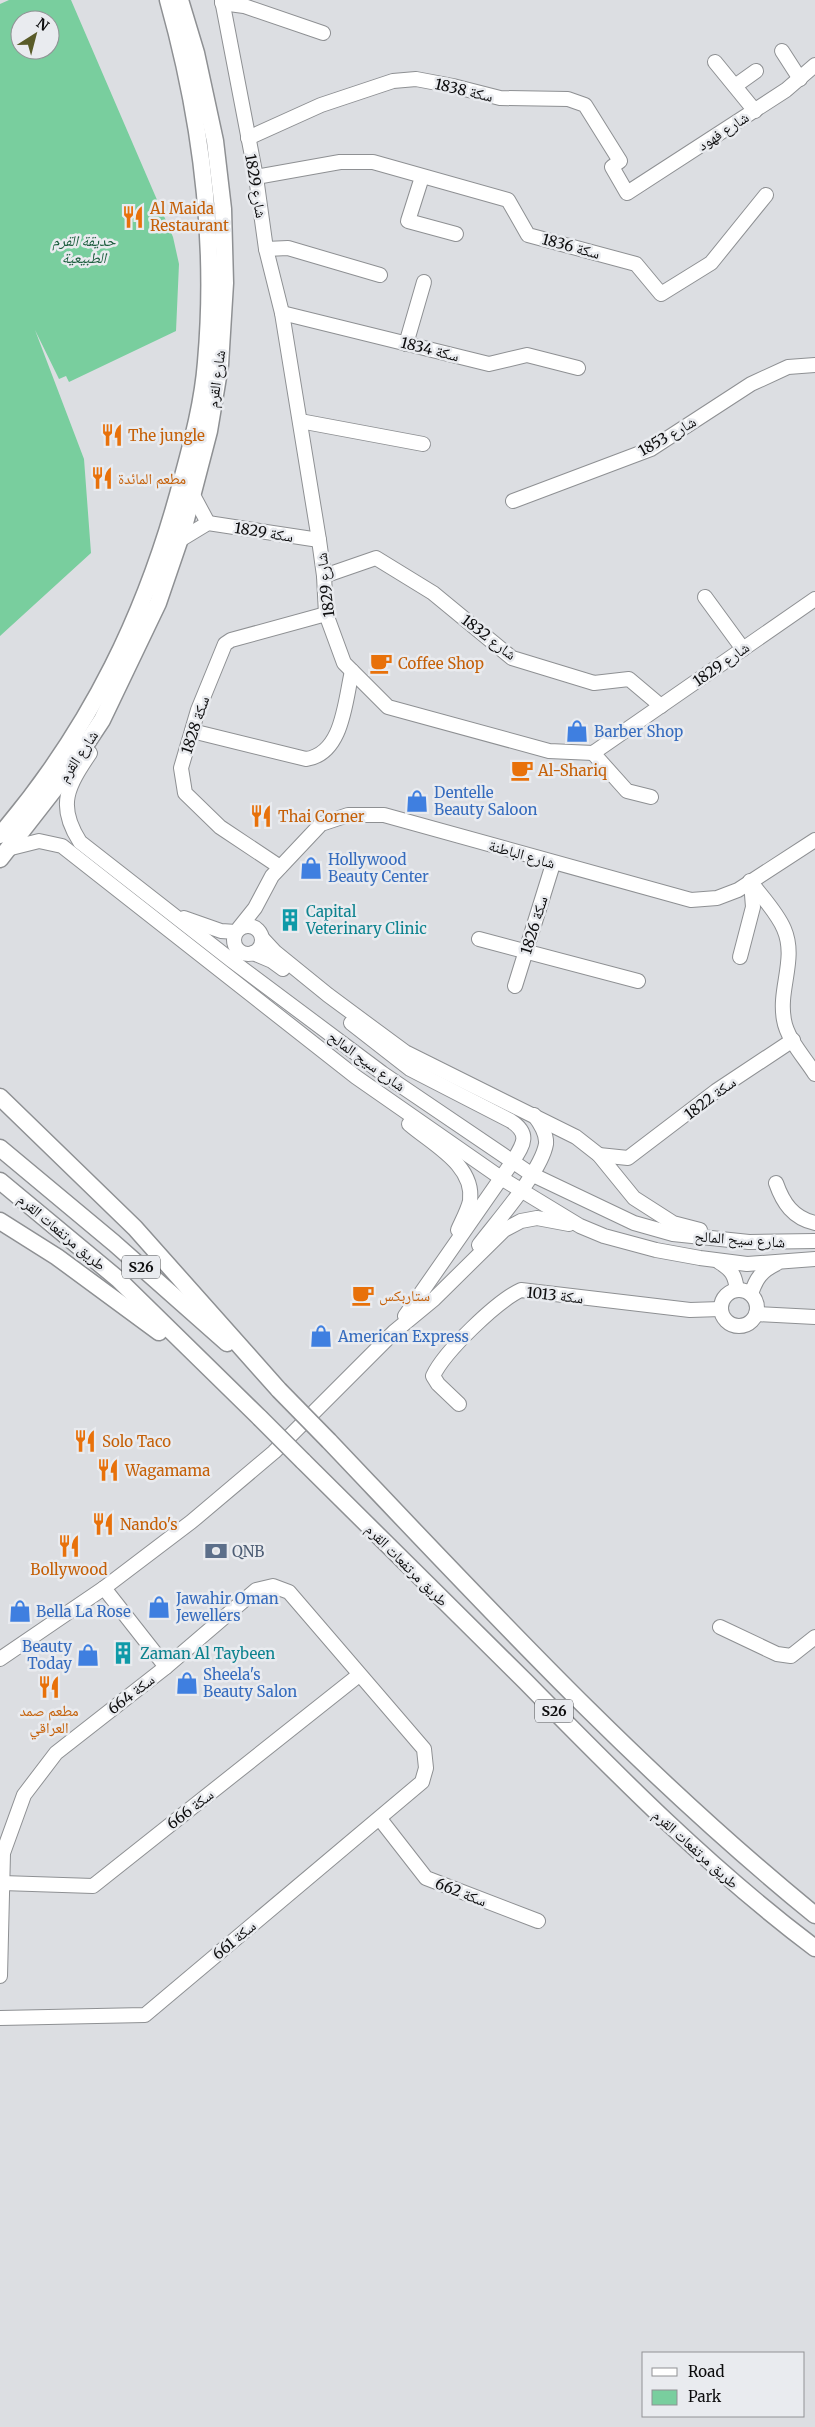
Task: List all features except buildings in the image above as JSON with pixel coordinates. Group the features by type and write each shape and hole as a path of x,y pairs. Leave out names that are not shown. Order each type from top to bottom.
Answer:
{"main road":[{"name":"شارع القرم","path":"0,835 45,779 94,704 117,659 144,598 174,511 196,428 206,364 210,284 207,213 201,152 188,78 168,0"},
{"name":"شارع القرم","path":"6,853 67,774 102,720 158,602 180,540 209,431 220,364 224,283 223,218 214,141 196,54 180,0"},
{"path":"0,1097 135,1228 279,1390"},
{"name":"طريق مرتفعات القرم","path":"0,1148 114,1242 279,1390 464,1582 634,1754 735,1848 815,1915"},
{"name":"طريق مرتفعات القرم","path":"0,1181 118,1279 244,1401 649,1806 703,1857 767,1912 815,1948"},
{"path":"0,1221 57,1257 134,1312 244,1401"}],"street":[{"path":"222,2 244,6 323,33"},
{"name":"1829 شارع","path":"222,2 256,177 266,249 282,313 320,540 326,614 344,663 388,706 549,751 593,752 815,600"},
{"path":"782,51 800,79"},
{"path":"715,62 754,111"},
{"name":"شارع فهود","path":"627,193 754,111 800,79 815,65"},
{"path":"735,86 756,71"},
{"name":"1838 سكة","path":"248,138 320,105 393,81 416,79 500,98 568,99 585,105 620,161 612,166 627,193"},
{"name":"سكة 1836","path":"256,177 357,160 373,162 508,200 528,235 636,264 661,294 711,263 766,195"},
{"path":"422,177 408,221 456,234"},
{"path":"266,249 288,248 380,275"},
{"path":"406,344 424,282"},
{"name":"سكة 1834","path":"282,313 489,364 527,355 578,368"},
{"name":"شارع 1853","path":"513,501 651,449 751,384 788,367 815,365"},
{"path":"300,421 422,444"},
{"path":"180,540 208,523 193,495"},
{"name":"سكة 1829","path":"208,523 320,540"},
{"name":"1832 شارع","path":"324,576 376,558 433,593 512,658 594,683 629,679 661,706"},
{"path":"705,597 743,649"},
{"name":"سكة 1828","path":"280,867 220,827 185,792 181,768 198,710 225,644 231,640 326,614"},
{"path":"192,731 306,759 315,758 332,745 337,735 352,671"},
{"name":"شارع سيح المالح","path":"102,720 96,742 71,782 67,796 66,811 70,827 80,842 231,960 382,1073 531,1174 634,1223 673,1234 749,1242 815,1241"},
{"path":"593,752 627,791 651,797"},
{"name":"شارع الباطنة","path":"238,930 255,908 272,876 280,867 321,824 348,814 384,815 553,864 691,900 717,898 738,890 815,840"},
{"name":"شارع سيح المالح","path":"6,853 39,841 62,846 381,1094 520,1191 580,1226 604,1236 656,1250 716,1260 747,1264 815,1259"},
{"name":"سكة 1826","path":"515,986 553,864"},
{"path":"740,957 753,907 750,881"},
{"path":"750,881 784,929 790,961 783,1002 784,1021 793,1040 815,1074"},
{"path":"161,905 198,924 221,931 238,930 247,925 261,934 275,952 328,995 405,1052 576,1137 599,1155 634,1198 673,1223 749,1242"},
{"path":"238,930 234,940 237,948 244,954 253,953 260,949 261,934 255,908"},
{"path":"479,939 525,953 638,981"},
{"path":"253,953 272,961 302,982 410,1069 519,1126 524,1136 523,1146 394,1332"},
{"name":"سكة 1822","path":"628,1158 716,1091 793,1040"},
{"path":"381,1094 411,1126 443,1151 466,1175 470,1201 442,1265"},
{"path":"456,1275 520,1191 542,1157 546,1142 542,1127 534,1115"},
{"path":"599,1155 628,1158 621,1183"},
{"path":"776,1183 784,1203 794,1213 815,1223"},
{"path":"0,1659 104,1588 191,1522 274,1452 394,1332 434,1299 456,1275 504,1230 521,1221 537,1218 580,1226"},
{"path":"716,1260 731,1270 736,1277 737,1290"},
{"path":"751,1294 756,1280 764,1270 782,1262"},
{"name":"سكة 1013","path":"459,1404 438,1384 433,1376 439,1364 494,1308 508,1296 521,1290 690,1310 721,1309"},
{"path":"737,1290 751,1294 755,1299 756,1314 748,1323 736,1326 726,1321 721,1309 722,1300 726,1295 737,1290"},
{"path":"756,1314 815,1317"},
{"name":"سكة 664","path":"0,1976 3,1853 24,1796 56,1753 166,1667 256,1590 273,1586 289,1592 358,1675 424,1749 426,1768"},
{"path":"104,1588 166,1667"},
{"path":"720,1627 777,1654 791,1656 815,1637"},
{"name":"سكة 666","path":"2,1883 93,1886 358,1675"},
{"name":"سكة 661","path":"0,2018 145,2015 380,1819 422,1782 426,1768"},
{"name":"سكة 662","path":"380,1819 426,1878 538,1921"}],"green space":[{"name":"حديقة القرم الطبيعية","path":"9,0 71,0 173,237 179,264 176,331 69,382 66,376 59,379 35,330 84,459 91,553 0,636 0,4"}],"place":[{"name":"Al Maida Restaurant","path":"133,217"},
{"name":"The jungle","path":"112,435"},
{"name":"مطعم المائدة","path":"102,478"},
{"name":"Coffee Shop","path":"381,663"},
{"name":"Barber Shop","path":"577,731"},
{"name":"Al-Shariq","path":"522,770"},
{"name":"Dentelle Beauty Saloon","path":"417,801"},
{"name":"Thai Corner","path":"261,816"},
{"name":"Hollywood Beauty Center","path":"311,868"},
{"name":"Capital Veterinary Clinic","path":"290,920"},
{"name":"ستاربكس","path":"363,1295"},
{"name":"American Express","path":"321,1336"},
{"name":"Solo Taco","path":"85,1441"},
{"name":"Wagamama","path":"108,1470"},
{"name":"Nando's","path":"103,1524"},
{"name":"Bollywood","path":"69,1546"},
{"name":"QNB","path":"216,1551"},
{"name":"Jawahir Oman Jewellers","path":"159,1607"},
{"name":"Bella La Rose","path":"20,1611"},
{"name":"Zaman Al Taybeen","path":"123,1653"},
{"name":"Beauty Today","path":"88,1655"},
{"name":"Sheela's Beauty Salon","path":"187,1683"},
{"name":"مطعم صمد العراقي","path":"49,1687"}]}
